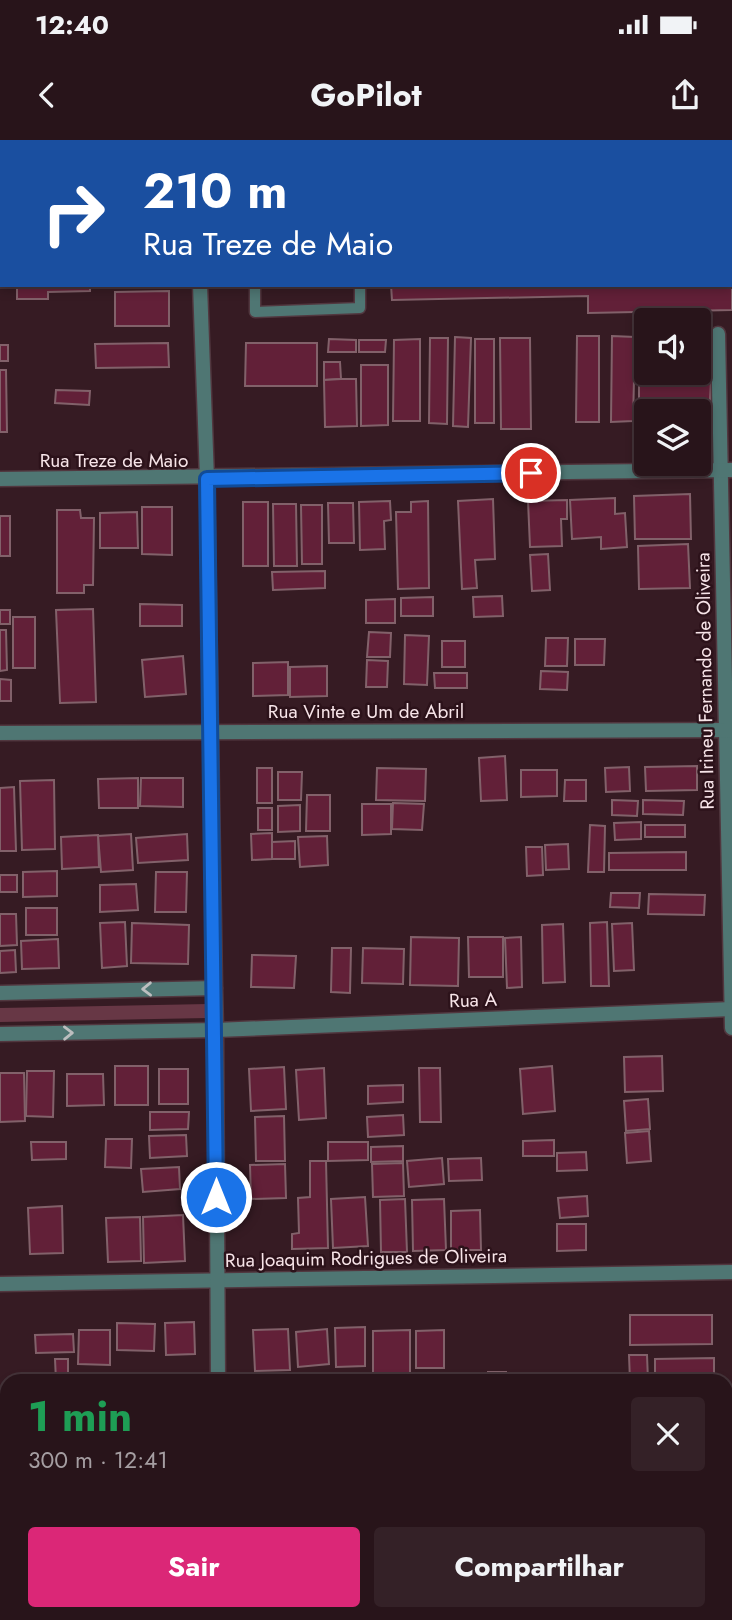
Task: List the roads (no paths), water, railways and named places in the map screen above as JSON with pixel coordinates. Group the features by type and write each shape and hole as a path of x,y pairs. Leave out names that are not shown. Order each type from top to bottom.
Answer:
{"street":[{"path":"200,287 207,479 216,1030 218,1374"},
{"name":"Rua Irineu Fernando de Oliveira","path":"718,334 726,470 732,1028"},
{"name":"Rua Treze de Maio","path":"0,479 207,479 726,470"},
{"name":"Rua Vinte e Um de Abril","path":"0,733 210,730 729,730"},
{"path":"0,993 215,988"},
{"name":"Rua A","path":"0,1034 216,1030 732,1009"},
{"name":"Rua Joaquim Rodrigues de Oliveira","path":"0,1284 732,1272"}],"lane":[{"path":"255,287 255,312 360,308 360,287"}]}
